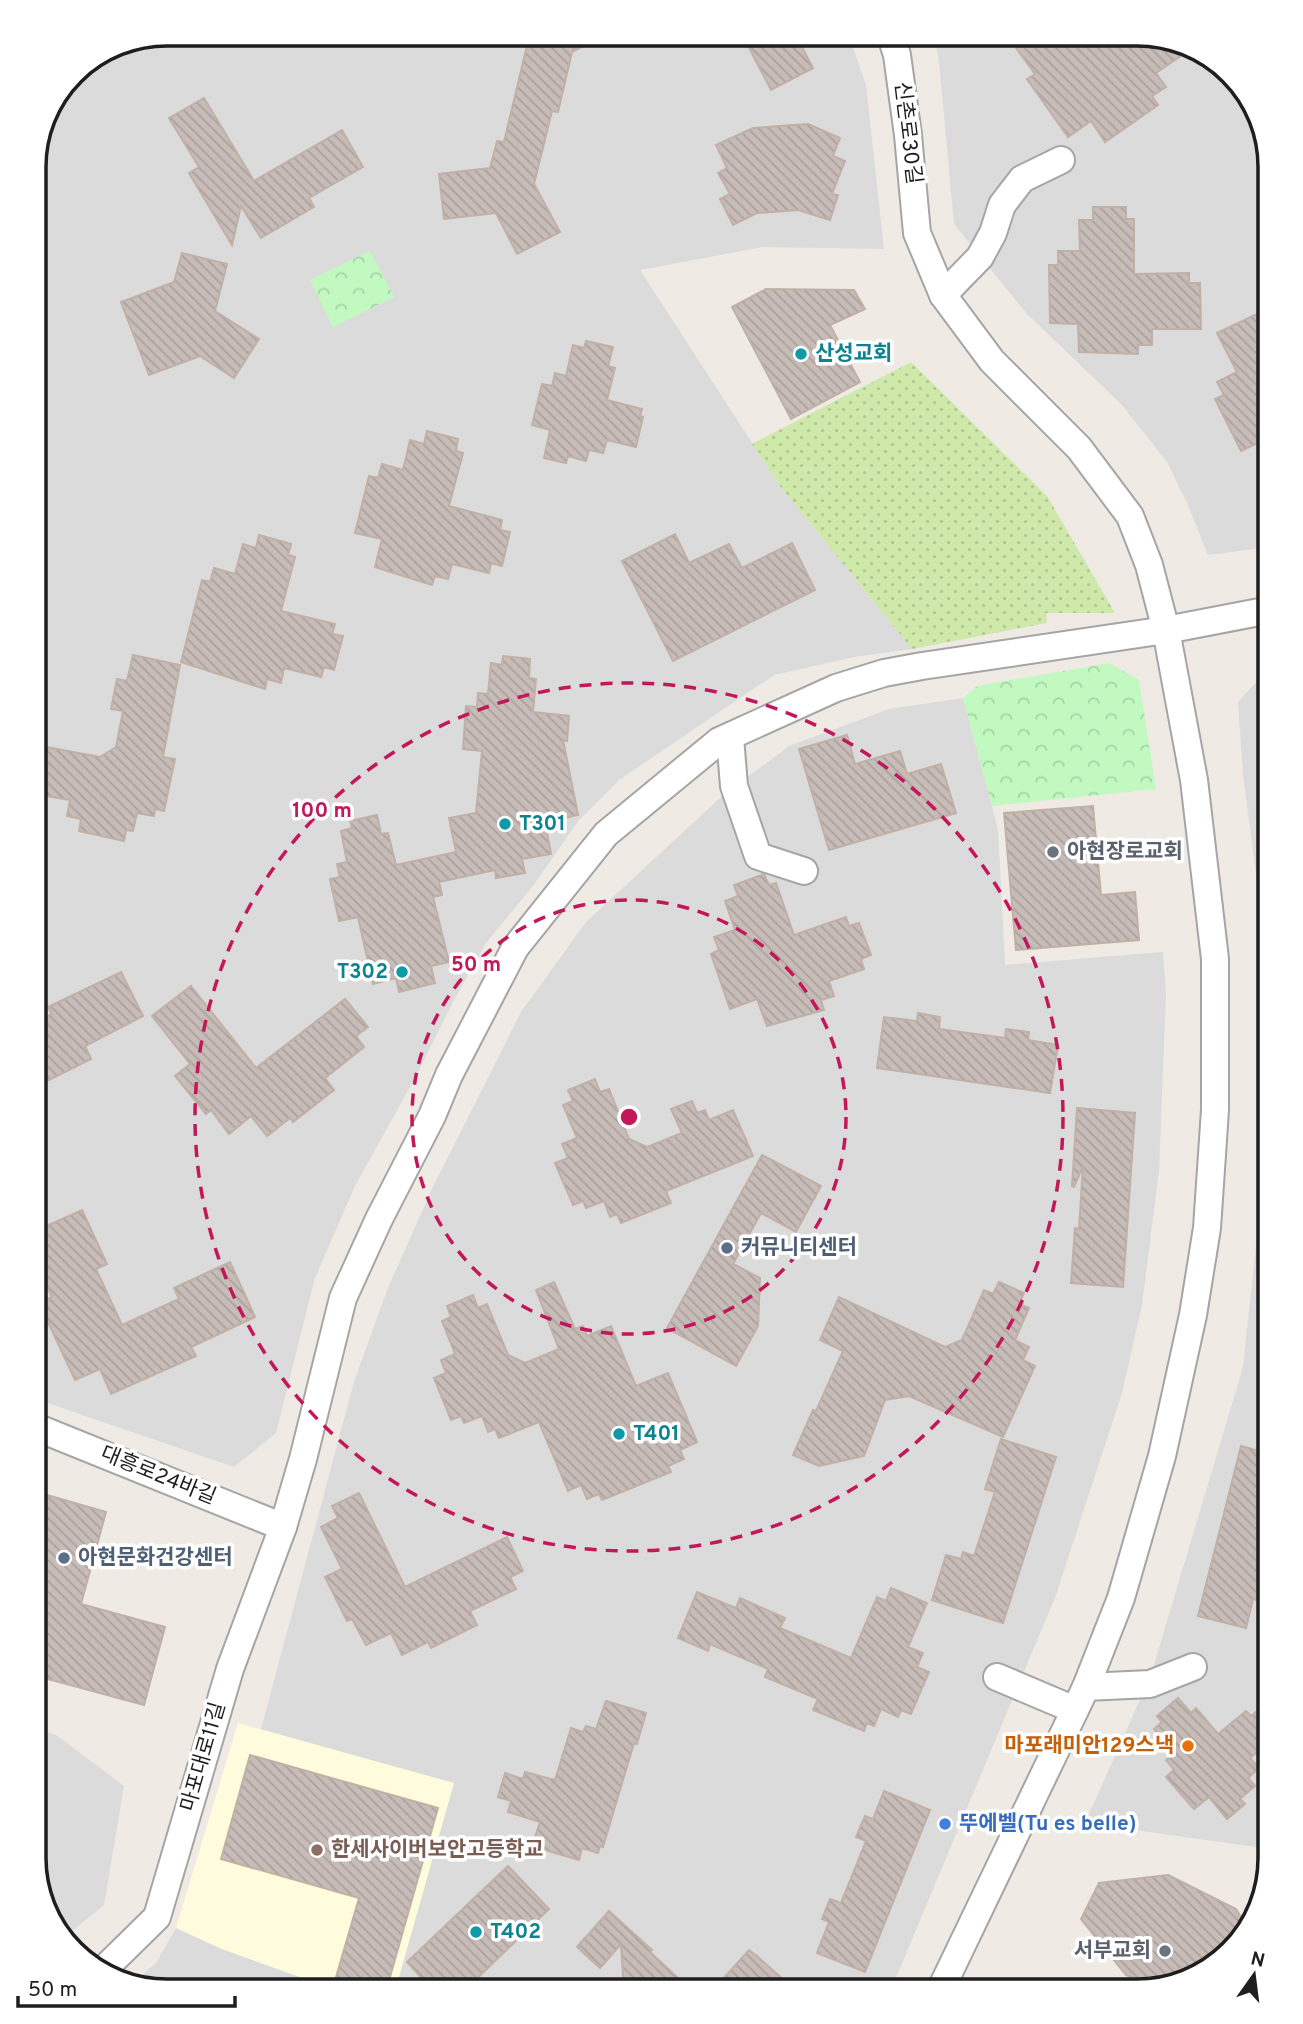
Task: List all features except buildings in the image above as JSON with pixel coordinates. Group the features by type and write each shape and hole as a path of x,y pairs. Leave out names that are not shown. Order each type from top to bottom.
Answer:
{"street":[{"name":"신촌로30길","path":"894,46 908,135 917,233 943,295 992,361 1079,448 1130,516 1149,565 1166,630 1194,780 1215,959 1215,1110 1207,1228 1193,1315 1162,1456 1121,1598 1081,1699 946,1979"},
{"path":"943,295 980,257 993,233 1002,205 1022,179 1061,160"},
{"name":"마포대로11길","path":"110,1964 157,1917 230,1669 283,1527 303,1459 343,1298 379,1219 432,1116 449,1074 515,948 606,834 719,741 836,688 884,673 1166,630 1258,612"},
{"path":"730,737 734,786 758,856 804,871"},
{"name":"대흥로24바길","path":"46,1431 283,1527"},
{"path":"997,1677 1081,1699 1150,1684 1193,1667"}],"shaded area":[{"path":"852,46 866,85 884,249 763,247 640,270 780,486 912,649 854,657 774,675 619,780 579,820 533,886 486,943 453,1002 415,1078 355,1186 315,1278 276,1433 234,1467 46,1402 46,159 50,135 58,113 71,93 99,66 120,55 143,48"},
{"path":"936,46 1160,48 1190,58 1204,66 1222,81 1241,106 1253,135 1258,167 1258,549 1208,555 1167,462 1121,404 1027,314 954,224"},
{"path":"1258,680 1258,890 1243,774 1238,702"},
{"path":"963,698 998,829 1005,965 1163,952 1166,994 1159,1171 1142,1305 1122,1393 1056,1595 895,1979 399,1978 453,1784 261,1729 354,1382 387,1290 432,1189 521,1012 586,922 720,798 789,746 889,709"},
{"path":"1258,1226 1258,1847 1085,1823 1151,1675 1243,1367"},
{"name":"한세사이버보안고등학교","path":"238,1723 454,1783 399,1978 303,1978 222,1949 176,1928"},
{"path":"46,1732 56,1735 124,1786 104,1905 72,1932 55,1904 46,1857"},
{"path":"176,1928 222,1949 303,1978 159,1978 142,1975 156,1963"}],"green space":[{"path":"370,251 394,297 333,327 310,280"},
{"path":"911,362 1047,496 1115,613 1046,613 1047,623 912,649 780,486 752,444"},
{"path":"1109,663 1139,680 1156,789 992,806 963,698 977,686"}],"place":[{"name":"산성교회","path":"801,354"},
{"name":"T301","path":"505,824"},
{"name":"아현장로교회","path":"1053,852"},
{"name":"T302","path":"402,972"},
{"name":"커뮤니티센터","path":"727,1248"},
{"name":"T401","path":"619,1434"},
{"name":"아현문화건강센터","path":"64,1558"},
{"name":"마포래미안129스낵","path":"1188,1746"},
{"name":"뚜에벨(Tu es belle)","path":"945,1824"},
{"name":"한세사이버보안고등학교","path":"317,1850"},
{"name":"T402","path":"476,1932"},
{"name":"서부교회","path":"1165,1951"}]}
